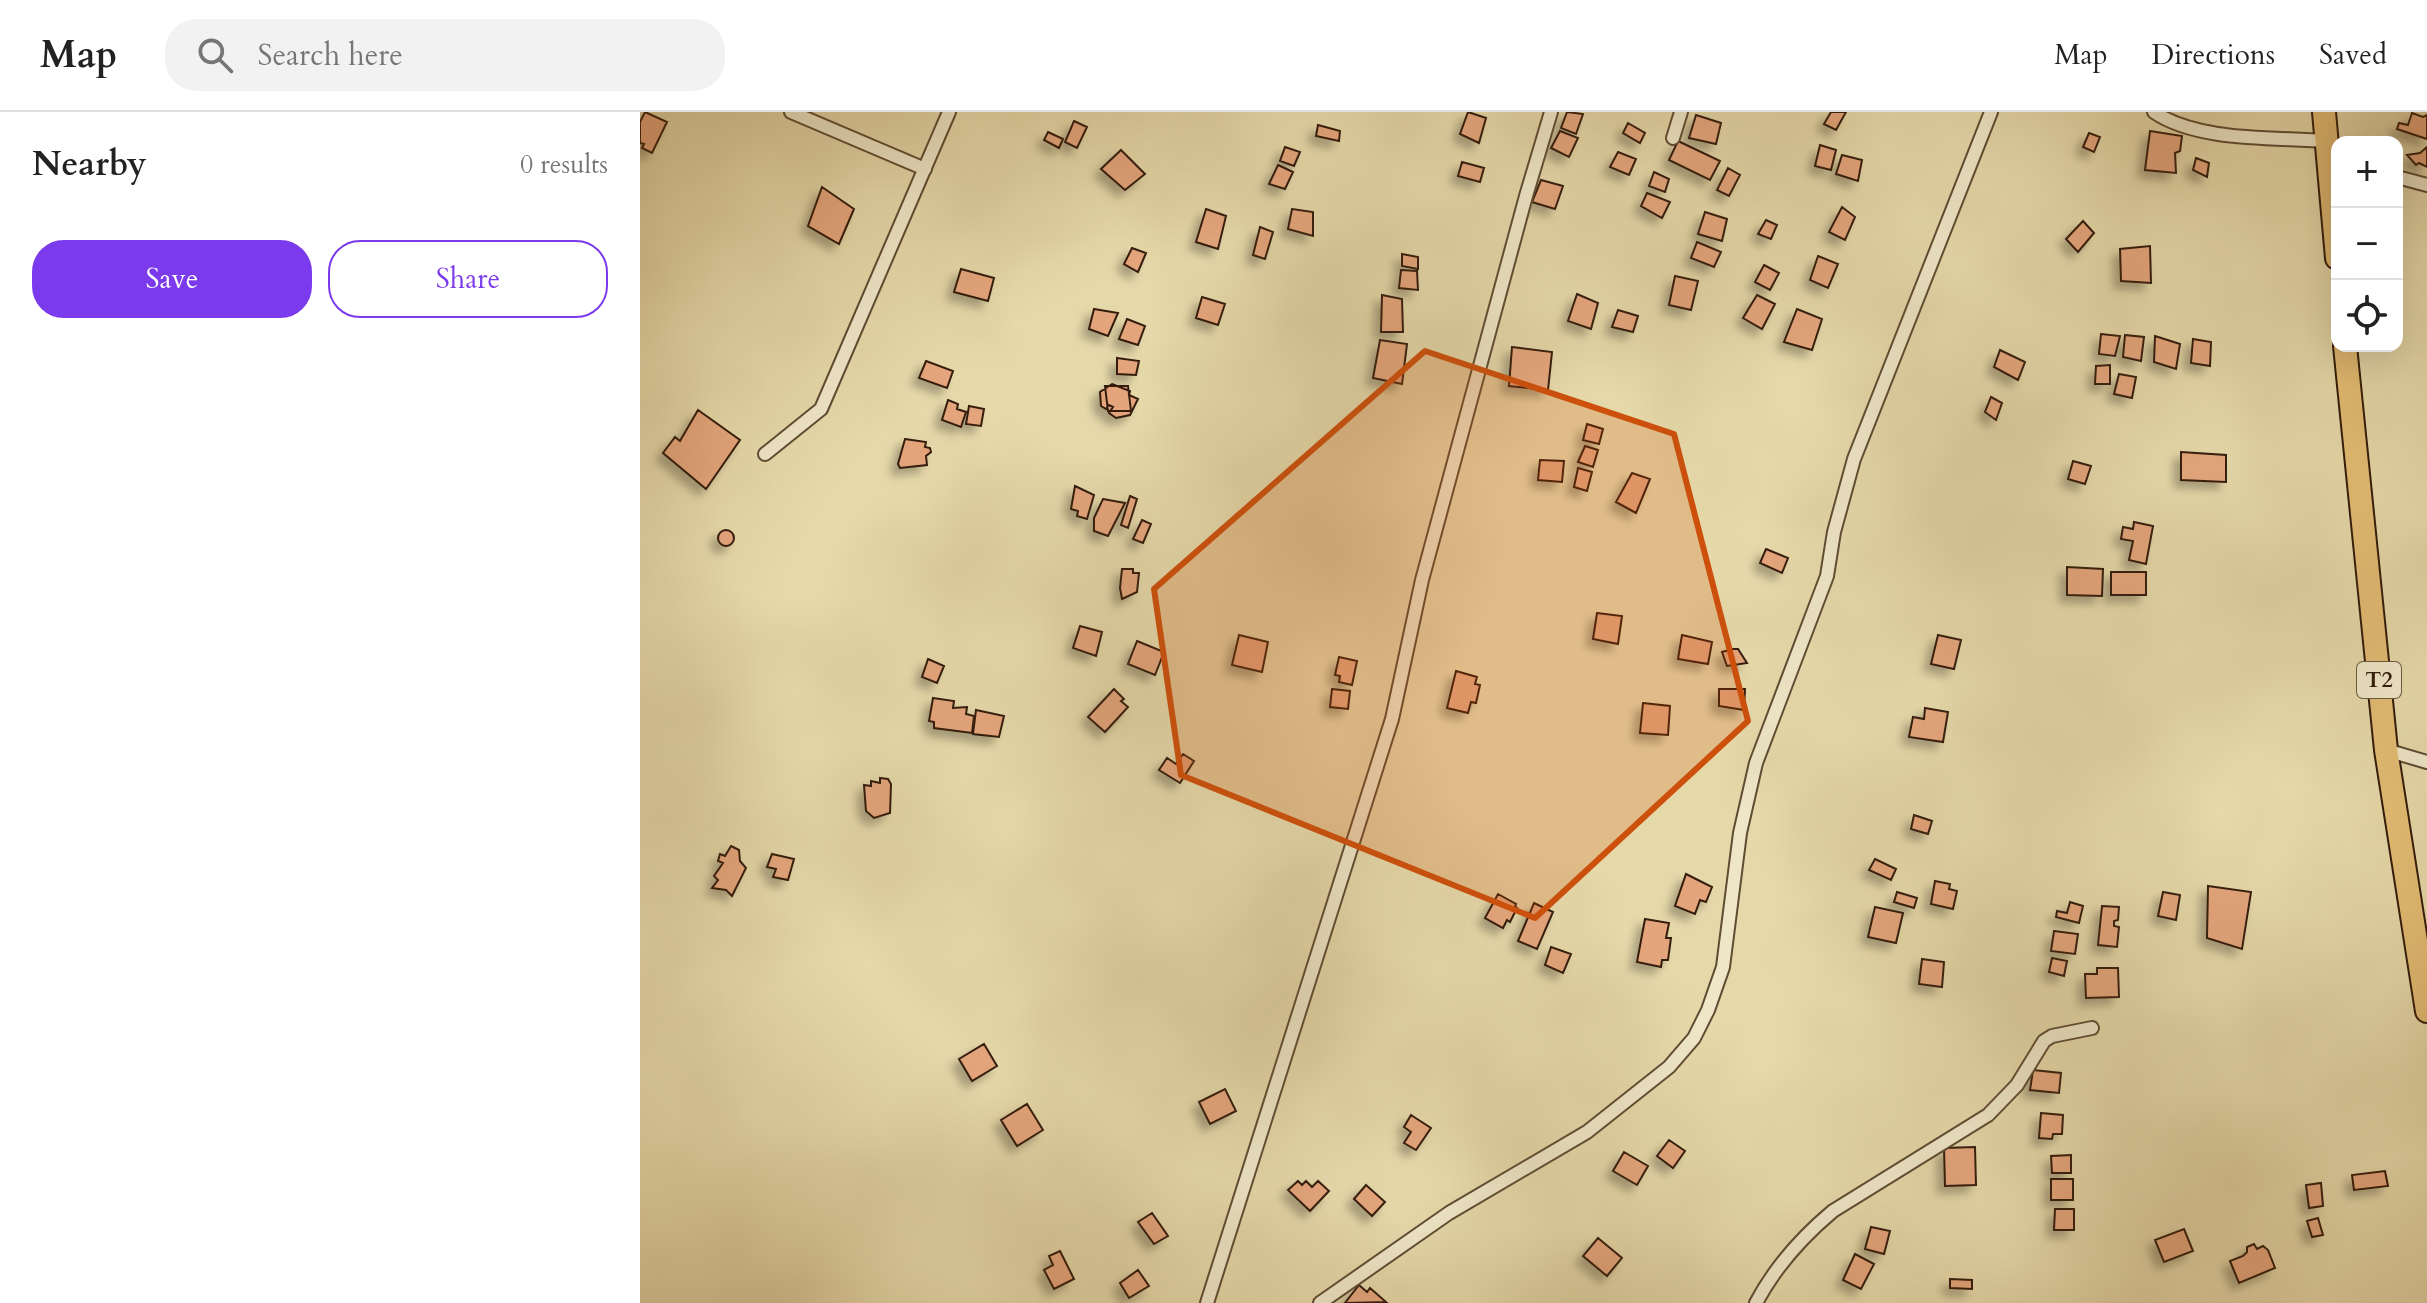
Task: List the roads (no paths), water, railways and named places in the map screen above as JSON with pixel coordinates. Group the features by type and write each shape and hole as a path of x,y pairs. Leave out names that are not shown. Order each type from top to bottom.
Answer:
{"highway":[{"path":"2324,112 2331,153"},
{"name":"T2","path":"2346,352 2386,750 2427,1011"}],"street":[{"path":"791,112 925,169"},
{"path":"765,454 821,409 949,112"},
{"path":"1207,1303 1392,719 1422,580 1551,112"},
{"path":"1673,138 1681,112"},
{"path":"1320,1303 1449,1213 1587,1132 1669,1067 1694,1038 1723,967 1740,833 1756,763 1827,576 1834,532 1854,459 1991,112"},
{"path":"2154,112 2167,121 2211,133 2331,153"},
{"path":"2403,179 2427,185"},
{"path":"2386,750 2427,762"},
{"path":"1756,1303 1782,1263 1833,1211 1988,1115 2017,1085 2044,1041 2052,1036 2092,1028"}]}
